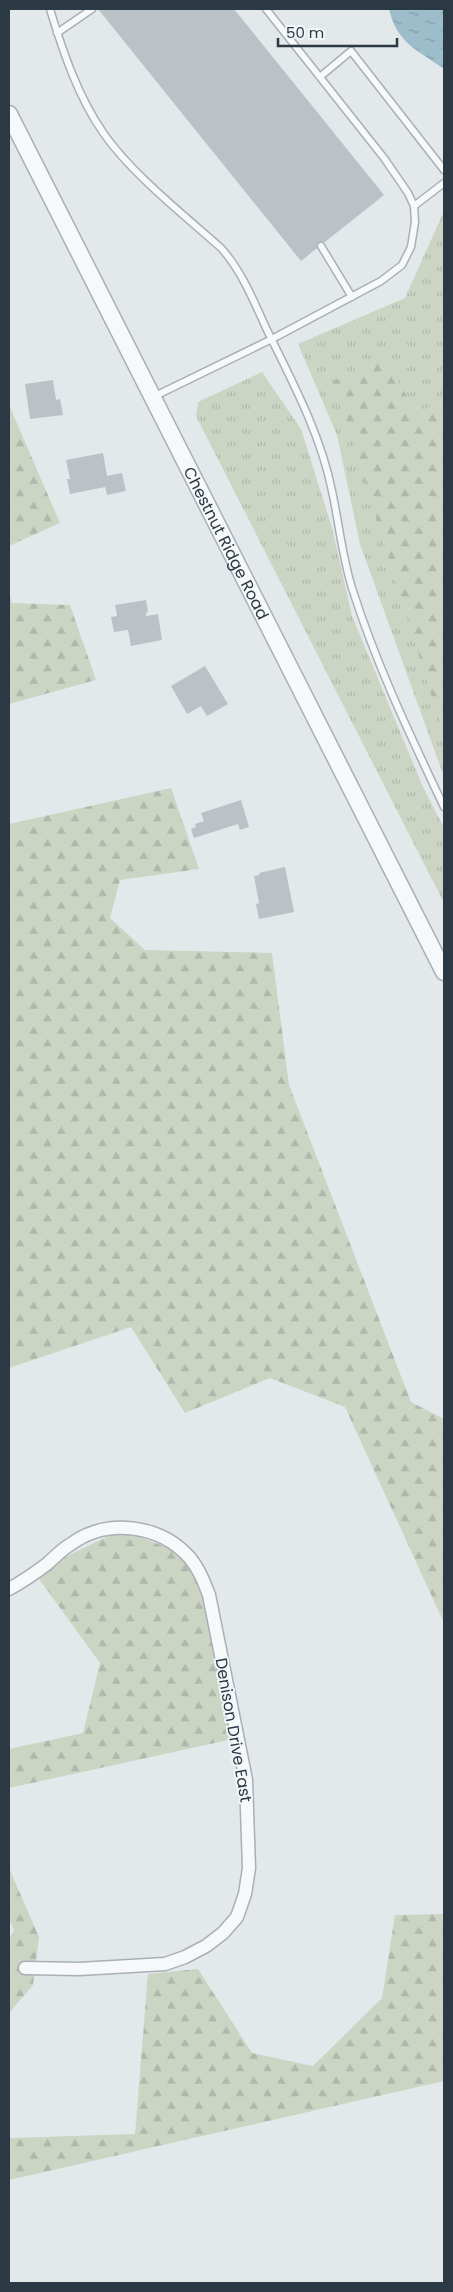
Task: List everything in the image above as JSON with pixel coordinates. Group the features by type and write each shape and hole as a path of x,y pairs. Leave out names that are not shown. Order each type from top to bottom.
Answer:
{"street":[{"name":"Chestnut Ridge Road","path":"9,114 444,972"},
{"name":"Denison Drive East","path":"9,1589 46,1565 70,1544 87,1535 105,1529 123,1527 158,1535 176,1545 190,1558 201,1575 209,1595 246,1780 249,1830 248,1877 245,1894 237,1917 223,1933 206,1946 185,1957 165,1964 25,1968"}],"lane":[{"path":"51,9 57,33 79,90 104,134 122,156 230,258 244,282 319,446 332,491 336,521 352,587 388,688 444,807"},
{"path":"57,33 92,9"},
{"path":"152,397 272,340 352,297 397,270 406,259 414,239 414,206 408,194 384,158 266,9"},
{"path":"320,76 351,51 444,170"},
{"path":"414,206 444,184"},
{"path":"321,246 352,297"}],"green space":[{"path":"444,211 444,401 417,413 441,726 444,728 444,777 360,544 337,435 298,344 405,298"},
{"path":"384,356 416,412 444,401 444,728 441,726 333,381"},
{"path":"262,372 301,429 332,528 352,616 423,787 444,828 444,903 196,416 198,402"},
{"path":"9,405 60,523 9,546"},
{"path":"9,592 12,603 70,605 96,680 9,704"},
{"path":"171,788 199,869 120,880 110,918 145,950 272,953 289,1085 411,1402 444,1419 444,1623 345,1407 270,1378 185,1413 131,1327 9,1368 9,824"},
{"path":"121,1530 193,1557 242,1737 9,1788 9,1749 83,1733 100,1663 34,1572"},
{"path":"9,1868 39,1937 33,1985 9,2013 9,1940 14,1930 9,1919"},
{"path":"444,1914 444,2081 9,2180 9,2138 135,2134 148,1974 198,1969 252,2053 313,2066 382,1998 395,1915"}],"water":[{"path":"389,9 444,9 444,69 417,51 403,38 397,30"}],"building":[{"path":"98,9 234,9 384,195 301,261"},
{"path":"53,380 56,400 60,399 63,415 30,419 25,384"},
{"path":"103,453 107,476 122,473 126,491 107,495 105,487 70,494 67,479 70,479 66,460"},
{"path":"146,600 148,612 146,616 158,614 162,640 131,646 128,630 114,632 111,617 117,616 115,605"},
{"path":"205,666 228,704 207,716 201,706 187,714 171,686"},
{"path":"241,800 249,827 240,830 238,824 194,838 191,829 196,827 195,824 204,821 201,813"},
{"path":"285,867 294,912 259,919 256,904 259,903 254,876"}]}
